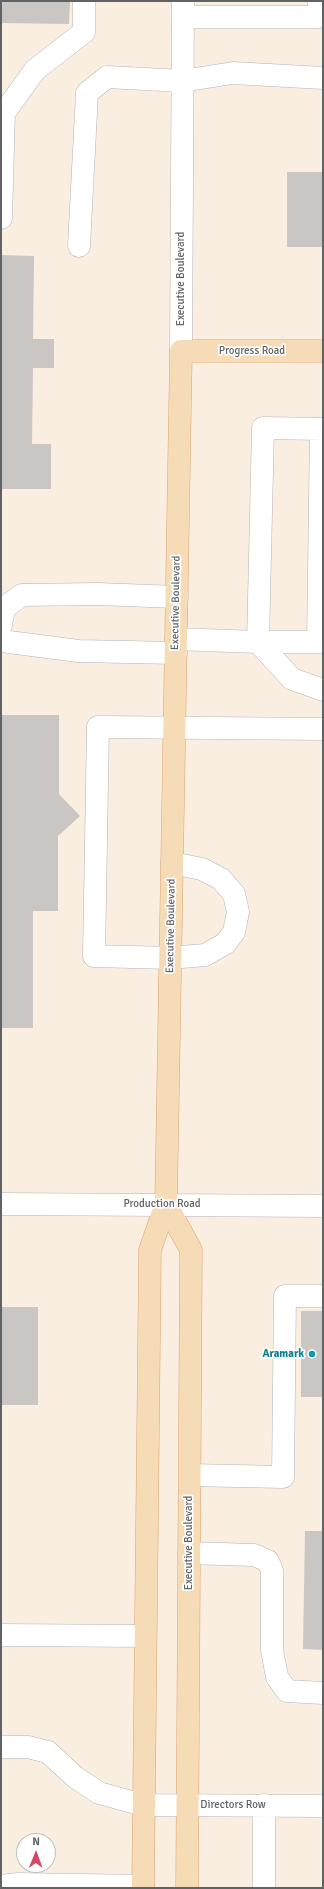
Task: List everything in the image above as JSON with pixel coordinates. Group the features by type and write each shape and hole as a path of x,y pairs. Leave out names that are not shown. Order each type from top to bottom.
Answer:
{"main road":[{"name":"Progress Road","path":"181,351 323,351"},
{"name":"Executive Boulevard","path":"143,1887 150,1250 166,1204 181,351"},
{"name":"Executive Boulevard","path":"166,1204 191,1250 187,1888"}],"street":[{"path":"1,218 4,113 35,70 84,32 84,1"},
{"path":"183,9 320,11"},
{"name":"Executive Boulevard","path":"181,351 183,9"},
{"path":"79,246 87,94 107,77 182,81 233,74 323,78"},
{"path":"1,640 78,651 258,642 321,642 322,429 263,428 258,642 292,679 323,690"},
{"path":"1,625 4,608 22,595 98,594 177,597"},
{"path":"172,863 202,869 221,879 234,894 238,912 234,932 226,943 205,955 170,958 94,956 98,727 174,726 323,729"},
{"name":"Production Road","path":"1,1204 323,1206"},
{"path":"190,1475 283,1477 286,1296 323,1296"},
{"path":"189,1553 254,1555 268,1561 272,1571 272,1650 277,1677 287,1691 323,1693"},
{"path":"1,1635 145,1636"},
{"name":"Directors Row","path":"1,1747 28,1747 48,1752 75,1777 99,1793 143,1805 323,1806"},
{"path":"264,1805 264,1888"},
{"path":"1,1886 143,1887"}],"shaded area":[{"path":"1,1 323,1 323,1888 1,1888"}],"building":[{"path":"1,1 70,1 69,24 1,23"},
{"path":"287,172 323,172 323,247 287,247"},
{"path":"1,255 34,256 33,339 54,339 54,368 33,368 32,444 51,444 51,489 1,489"},
{"path":"1,715 59,715 59,794 80,816 58,836 58,911 33,911 33,1028 1,1028"},
{"path":"1,1307 38,1307 38,1405 1,1405"},
{"name":"Aramark","path":"301,1311 323,1311 323,1397 301,1397"},
{"path":"305,1531 323,1531 323,1650 303,1649"}],"place":[{"name":"Aramark","path":"312,1354"}]}
